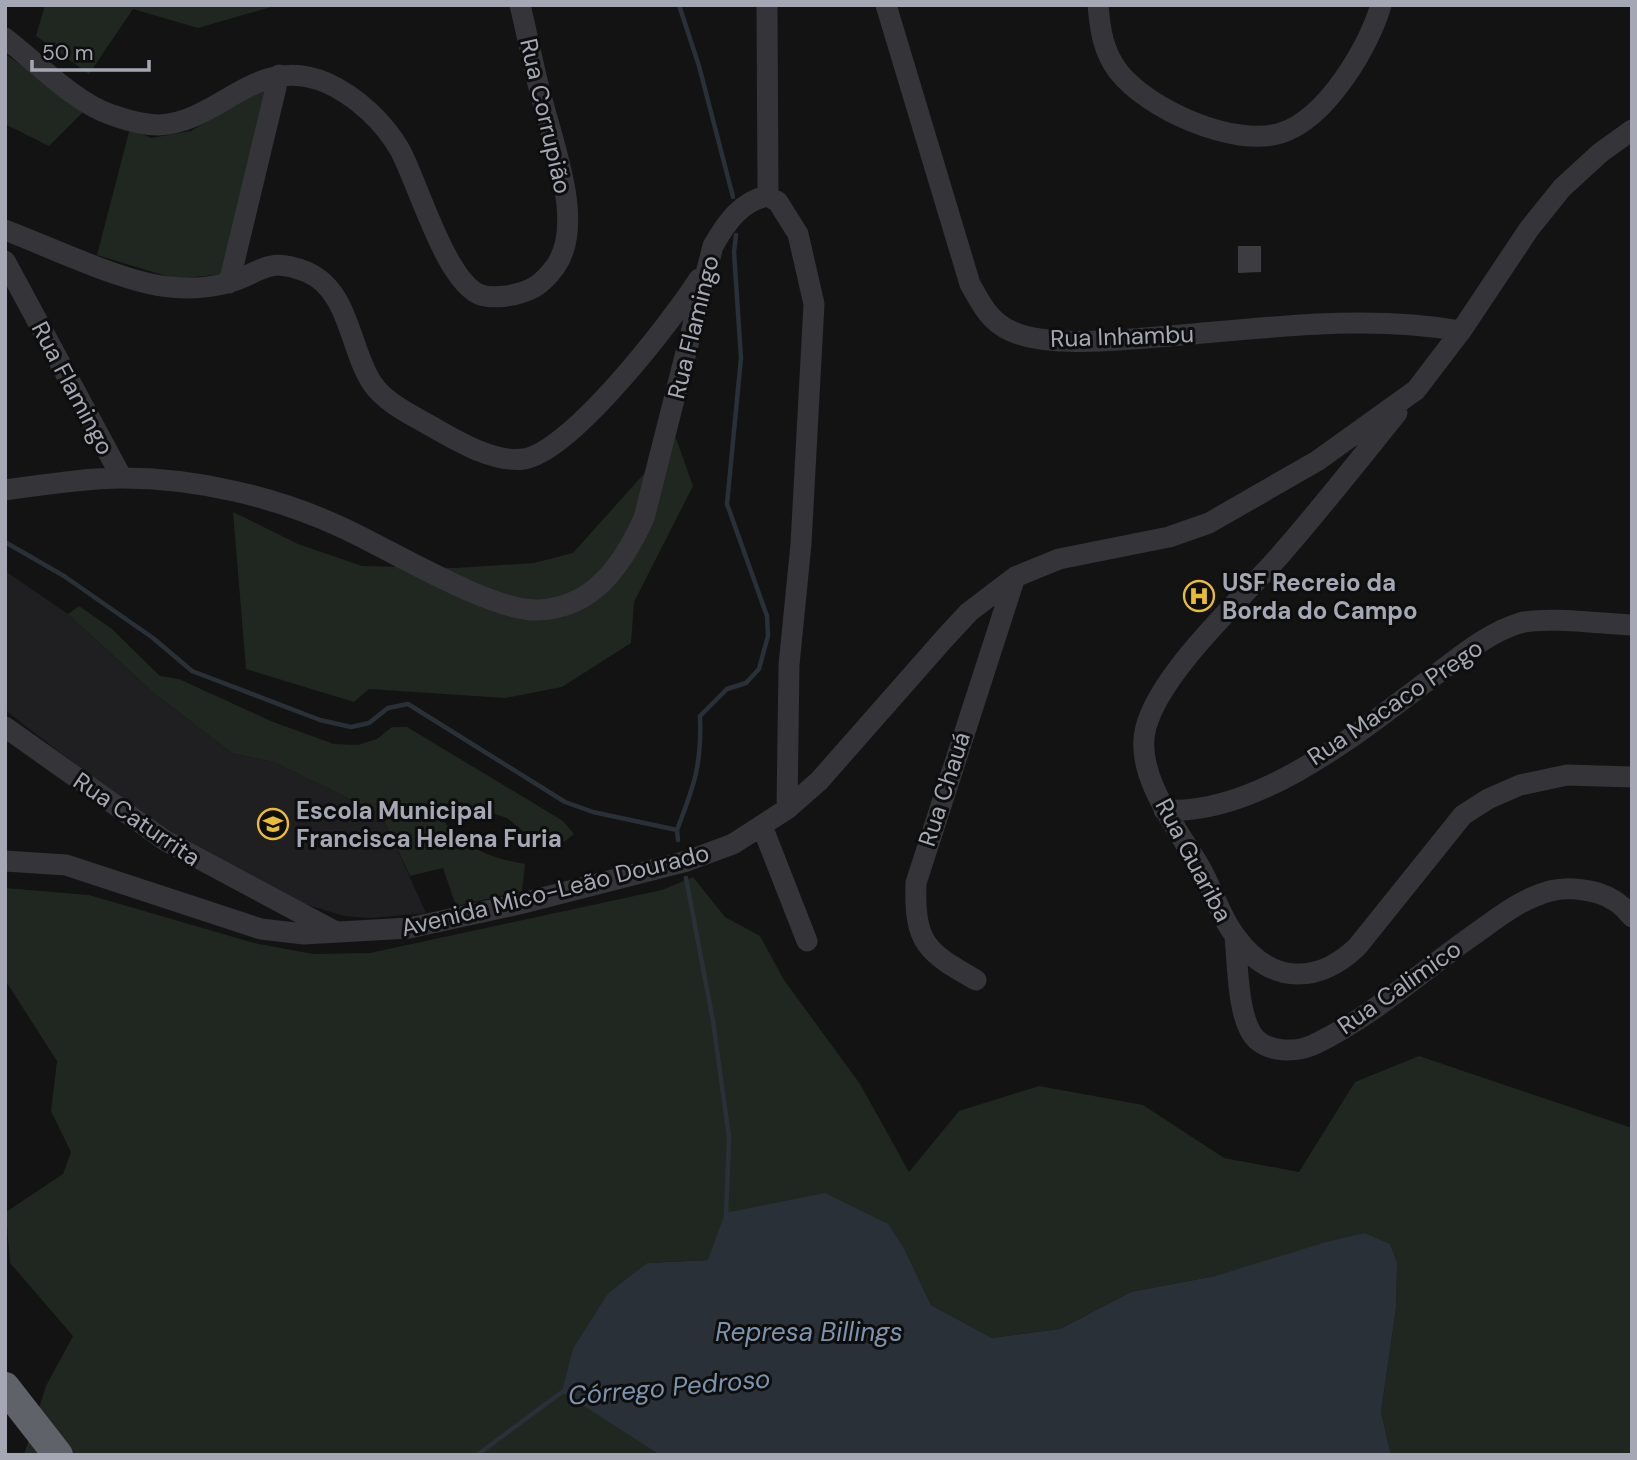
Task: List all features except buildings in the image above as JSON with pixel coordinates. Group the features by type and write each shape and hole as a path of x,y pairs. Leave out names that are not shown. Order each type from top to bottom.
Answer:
{"highway":[{"path":"5,1387 58,1455"}],"street":[{"name":"Rua Corrupião","path":"5,38 39,68 109,114 137,122 159,125 187,118 256,81 279,75 305,76 327,83 373,115 400,152 426,214 455,270 470,289 481,295 497,298 531,292 559,262 567,232 562,173 520,5"},
{"path":"767,5 768,197 778,202 798,234 814,304 801,544 789,665 787,809"},
{"name":"Rua Inhambu","path":"886,5 970,284 994,321 1013,332 1040,339 1101,341 1361,321 1415,323 1461,331"},
{"path":"1098,5 1100,32 1107,53 1119,73 1141,91 1180,116 1213,131 1261,136 1282,133 1297,125 1330,96 1360,55 1381,5"},
{"path":"229,283 279,75"},
{"name":"Avenida Mico-Leão Dourado","path":"5,861 66,866 208,913 284,933 337,933 409,928 519,904 700,857 733,844 787,809 842,756 969,612 1014,577 1059,559 1169,537 1209,523 1317,461 1416,390 1461,331 1516,248 1562,188 1600,153 1632,130"},
{"name":"Rua Flamingo","path":"5,490 122,478 191,484 282,503 342,527 458,585 511,606 536,611 561,608 584,597 605,582 627,555 643,518 713,246 733,217 748,203 768,197"},
{"path":"5,230 130,277 166,287 193,288 229,283 247,273 278,265 310,274 333,293 364,370 385,398 479,450 501,458 522,459 538,455 565,436 618,382 671,319 706,269"},
{"name":"Rua Flamingo","path":"5,261 122,478"},
{"name":"Rua Guariba","path":"1416,390 1282,553 1193,650 1155,705 1145,728 1144,751 1164,810 1200,867 1235,937 1273,970 1292,975 1315,973 1340,963 1357,947 1463,815 1488,799 1520,785 1567,775 1632,777"},
{"name":"Rua Chauá","path":"976,980 936,956 923,940 915,913 916,884 924,850 1014,577"},
{"name":"Rua Macaco Prego","path":"1164,810 1186,811 1258,792 1384,714 1497,632 1523,622 1632,625"},
{"name":"Rua Caturrita","path":"5,727 166,841 337,933"},
{"path":"762,826 807,942"},
{"path":"5,846 66,866"},
{"name":"Rua Calimico","path":"1235,937 1241,1000 1250,1031 1258,1041 1274,1049 1289,1050 1311,1046 1350,1023 1513,907 1551,891 1582,889 1608,896 1632,917"},
{"path":"275,901 284,916 284,933"}],"shaded area":[{"path":"45,5 278,5 198,28 133,9 89,74 36,36"},
{"path":"5,54 86,109 49,146 5,124"},
{"path":"270,84 223,274 176,279 97,255 130,128 151,138 191,131"},
{"path":"676,438 693,486 634,602 631,643 562,687 505,698 369,689 354,702 246,669 233,512 298,544 362,566 456,568 534,563 573,553"},
{"path":"5,571 68,614 155,694 232,753 274,762 381,814 426,913 370,918 344,916 305,904 176,835 84,771 5,710"},
{"path":"79,606 112,629 160,676 179,679 273,722 334,744 358,745 377,739 392,727 407,727 563,821 574,834 559,846 531,838 507,818 457,801 445,805 439,815 466,843 487,854 525,864 522,891 456,906 443,868 410,876 381,814 274,762 232,753 155,694 68,614"},
{"path":"693,877 725,917 760,936 784,980 860,1084 909,1172 959,1111 1039,1086 1143,1105 1224,1158 1299,1172 1355,1082 1419,1056 1632,1128 1632,1455 1391,1455 1381,1412 1396,1308 1397,1263 1364,1233 1215,1276 1131,1292 1060,1329 992,1338 931,1305 905,1250 647,1263 608,1293 573,1348 563,1392 660,1455 24,1455 46,1386 73,1336 10,1263 6,1212 63,1174 71,1152 51,1111 57,1061 5,980 5,888 89,895 254,943 313,954 370,953 662,890"}],"water":[{"name":"Represa Billings","path":"825,1193 888,1224 905,1250 931,1305 992,1338 1060,1329 1131,1292 1215,1276 1364,1233 1390,1244 1397,1263 1396,1308 1381,1412 1391,1455 660,1455 562,1392 573,1348 608,1293 647,1263 708,1260 725,1213"}],"waterway":[{"path":"679,5 699,66 733,197"},
{"path":"678,840 677,830 698,762 700,716 727,689 746,683 759,669 768,636 767,616 727,504 741,358 734,252 736,235"},
{"path":"5,542 64,576 153,638 192,671 320,720 351,727 369,723 388,708 408,704 565,802 593,812 677,830"},
{"path":"686,878 713,1021 729,1137 726,1217"},
{"name":"Córrego Pedroso","path":"477,1455 562,1392 567,1392"}],"place":[{"name":"USF Recreio da Borda do Campo","path":"1199,596"},
{"name":"Escola Municipal Francisca Helena Furia","path":"273,824"}]}
